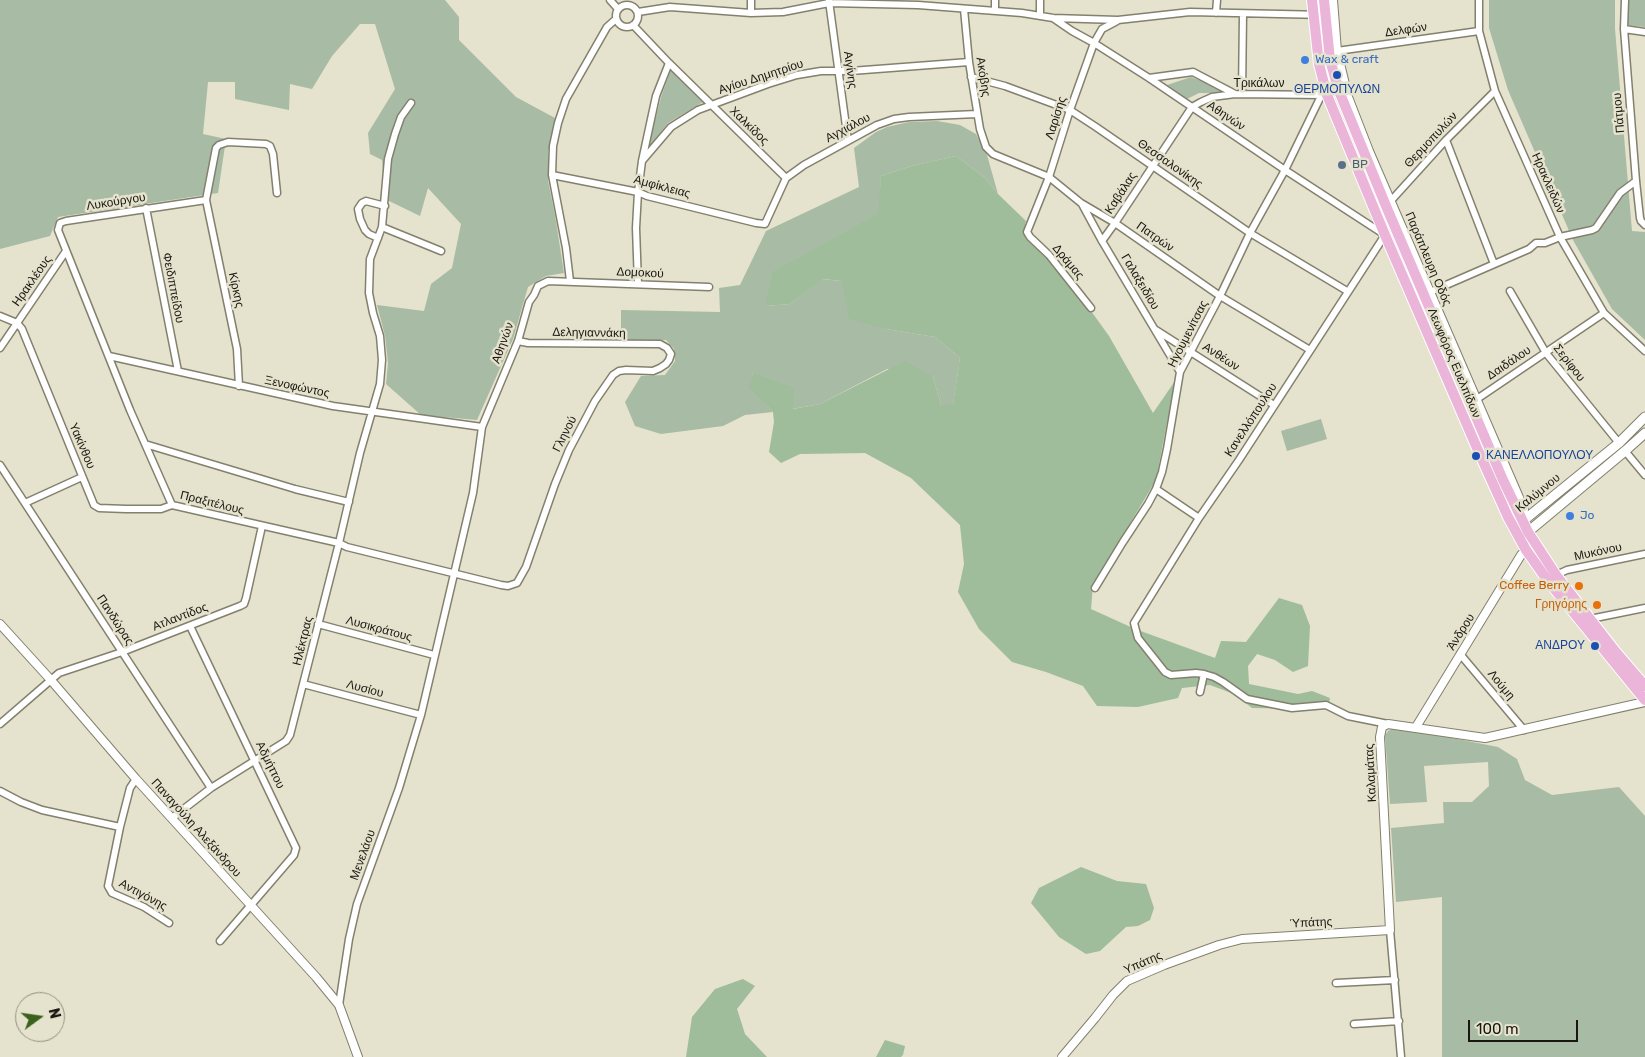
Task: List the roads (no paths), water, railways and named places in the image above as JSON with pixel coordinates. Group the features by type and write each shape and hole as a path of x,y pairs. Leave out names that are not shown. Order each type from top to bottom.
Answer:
{"main road":[{"name":"Λεωφόρος Ευελπίδων","path":"1312,0 1324,95 1477,448 1518,525 1528,532 1556,575 1590,619 1641,675 1645,686"},
{"name":"Λεωφόρος Ευελπίδων","path":"1324,0 1330,60 1334,75 1503,480 1518,525 1519,538 1582,624 1645,701"},
{"name":"Καλύμνου","path":"1518,525 1619,443 1645,417"},
{"name":"Καλύμνου","path":"1519,538 1645,433"}],"street":[{"path":"610,0 618,9"},
{"path":"751,0 751,13"},
{"path":"995,0 995,11"},
{"path":"1040,0 1040,15"},
{"path":"1216,12 1217,0"},
{"name":"Παράπλευρη Οδός","path":"1333,0 1337,51 1348,97 1388,204 1430,292 1524,509 1518,525"},
{"name":"Ηρακλειδών","path":"1479,0 1479,31 1495,92 1560,237 1604,313 1645,352"},
{"name":"Πάτμου","path":"1625,0 1624,29 1636,181 1640,218 1644,224"},
{"path":"638,12 670,3 751,13 783,12 829,2 918,3 964,9 1022,13 1053,18 1118,20 1190,12 1325,15"},
{"name":"Αιγίνης","path":"829,2 848,141"},
{"path":"570,282 566,248 552,175 553,146 566,99 607,27 616,19 618,9 629,4 638,12 638,19 633,25 622,26 616,19"},
{"name":"Ακόβης","path":"964,9 971,77 980,129 986,147"},
{"path":"1149,78 1193,72 1238,94 1244,14"},
{"name":"Αθηνών","path":"1053,18 1149,78 1285,170 1385,234"},
{"name":"Λαρίσης","path":"1027,232 1049,178 1070,110 1094,43 1102,29 1118,20"},
{"name":"Χαλκίδος","path":"633,25 668,63 786,178"},
{"path":"1624,29 1645,32"},
{"name":"Δελφών","path":"1337,51 1479,31"},
{"name":"Αγίου Δημητρίου","path":"642,161 671,127 698,110 797,75 821,71 851,71 969,62"},
{"path":"638,284 636,228 642,161 656,96 668,63"},
{"name":"Θεσσαλονίκης","path":"971,77 1005,86 1070,110 1250,233 1347,291"},
{"name":"Θερμοπυλών","path":"1388,204 1446,140 1495,92"},
{"name":"Τρικάλων","path":"1192,107 1212,97 1238,94 1324,95"},
{"name":"Ηγουμενίτσας","path":"1095,588 1156,489 1167,449 1180,372 1220,296 1250,233 1324,95"},
{"name":"Ηλέκτρας","path":"172,818 211,788 288,738 304,684 370,412 380,384 382,360 380,336 369,293 370,259 382,227 390,151 401,117 411,103"},
{"name":"Καβάλας","path":"1102,241 1192,107"},
{"name":"Αγχιάλου","path":"786,178 804,165 877,125 894,119 978,114"},
{"path":"1446,140 1494,264"},
{"path":"206,200 216,148 228,142 266,144 270,146 273,154 277,193"},
{"name":"Πατρών","path":"986,147 993,154 1007,161 1049,178 1082,203 1115,223 1220,296 1310,350"},
{"name":"Αμφίκλειας","path":"552,175 638,192 647,196 765,224 786,178"},
{"path":"1430,292 1529,249 1536,243 1588,232 1596,228 1617,196 1636,181"},
{"name":"Λυκούργου","path":"66,251 58,230 60,223 206,200"},
{"name":"Κίρκης","path":"206,200 237,349 239,386"},
{"path":"378,238 365,230 358,209 366,201 384,206"},
{"name":"Γαλαξειδίου","path":"1082,203 1102,241 1180,372"},
{"name":"Φειδιππείδου","path":"146,208 178,371"},
{"path":"382,227 441,251"},
{"name":"Δράμας","path":"1027,232 1049,255 1091,308"},
{"name":"Κανελλόπουλου","path":"1204,674 1171,676 1164,672 1138,638 1134,626 1136,618 1199,518 1385,234"},
{"name":"Ηρακλέους","path":"0,348 66,251"},
{"name":"Πραξιτέλους","path":"66,251 172,505 339,543 347,547 501,585 516,584"},
{"name":"Αθηνών","path":"421,715 473,493 482,427 518,341 529,302 538,286 548,281 570,282"},
{"name":"Δομοκού","path":"570,282 709,287"},
{"name":"Σερίφου","path":"1510,291 1546,352 1619,443"},
{"name":"Δαιδάλου","path":"1477,399 1604,313"},
{"path":"0,316 16,324"},
{"name":"Υακίνθου","path":"16,324 22,329 28,342 94,505 99,508 161,509 172,505"},
{"name":"Ανθέων","path":"1155,329 1274,405"},
{"name":"Δεληγιαννάκη","path":"518,341 528,343 660,344"},
{"name":"Γληνού","path":"516,584 526,567 569,450 595,401 613,375 619,371 653,371 666,364 671,354 667,348 660,344"},
{"name":"Ξενοφώντος","path":"109,356 334,406 482,427"},
{"path":"145,444 295,489 349,502"},
{"path":"1625,451 1645,475"},
{"name":"Πανδώρας","path":"0,465 211,788"},
{"path":"25,503 82,477"},
{"path":"1156,489 1199,518"},
{"name":"Ατλαντίδος","path":"0,724 59,673 122,652 244,604 262,526"},
{"name":"Άνδρου","path":"1416,727 1521,555 1526,550"},
{"name":"Μυκόνου","path":"1556,575 1567,570 1645,554"},
{"path":"1590,619 1645,608"},
{"name":"Παναγούλη Αλεξάνδρου","path":"0,624 136,779 316,977 339,1005 358,1057"},
{"name":"Λυσικράτους","path":"318,624 434,655"},
{"name":"Αδμήττου","path":"190,626 296,848 294,856 250,905"},
{"name":"Λούμη","path":"1460,654 1524,730"},
{"path":"1200,692 1204,674 1223,682 1247,699 1292,708 1326,705 1348,716 1388,724 1484,738 1645,701"},
{"name":"Λυσίου","path":"304,684 421,715"},
{"name":"Μενελάου","path":"339,1005 349,939 357,904 399,788 421,715"},
{"name":"Καλαμάτας","path":"1388,724 1382,727 1380,737 1390,930 1401,1057"},
{"name":"Αντιγόνης","path":"136,779 130,788 120,827 109,880 109,890 152,911 169,923"},
{"path":"0,791 42,810 120,827"},
{"path":"220,940 250,905"},
{"name":"Ύπάτης","path":"1232,940 1390,930"},
{"name":"Υπάτης","path":"1062,1057 1113,995 1127,981 1232,940"},
{"path":"1336,983 1395,980"},
{"path":"1354,1024 1399,1021"}],"place":[{"name":"Wax & craft","path":"1305,60"},
{"name":"ΘΕΡΜΟΠΥΛΩΝ","path":"1337,75"},
{"name":"BP","path":"1342,165"},
{"name":"ΚΑΝΕΛΛΟΠΟΥΛΟΥ","path":"1476,456"},
{"name":"Jo","path":"1570,516"},
{"name":"Coffee Berry","path":"1579,586"},
{"name":"Γρηγόρης","path":"1597,605"},
{"name":"ΑΝΔΡΟΥ","path":"1595,646"}]}
